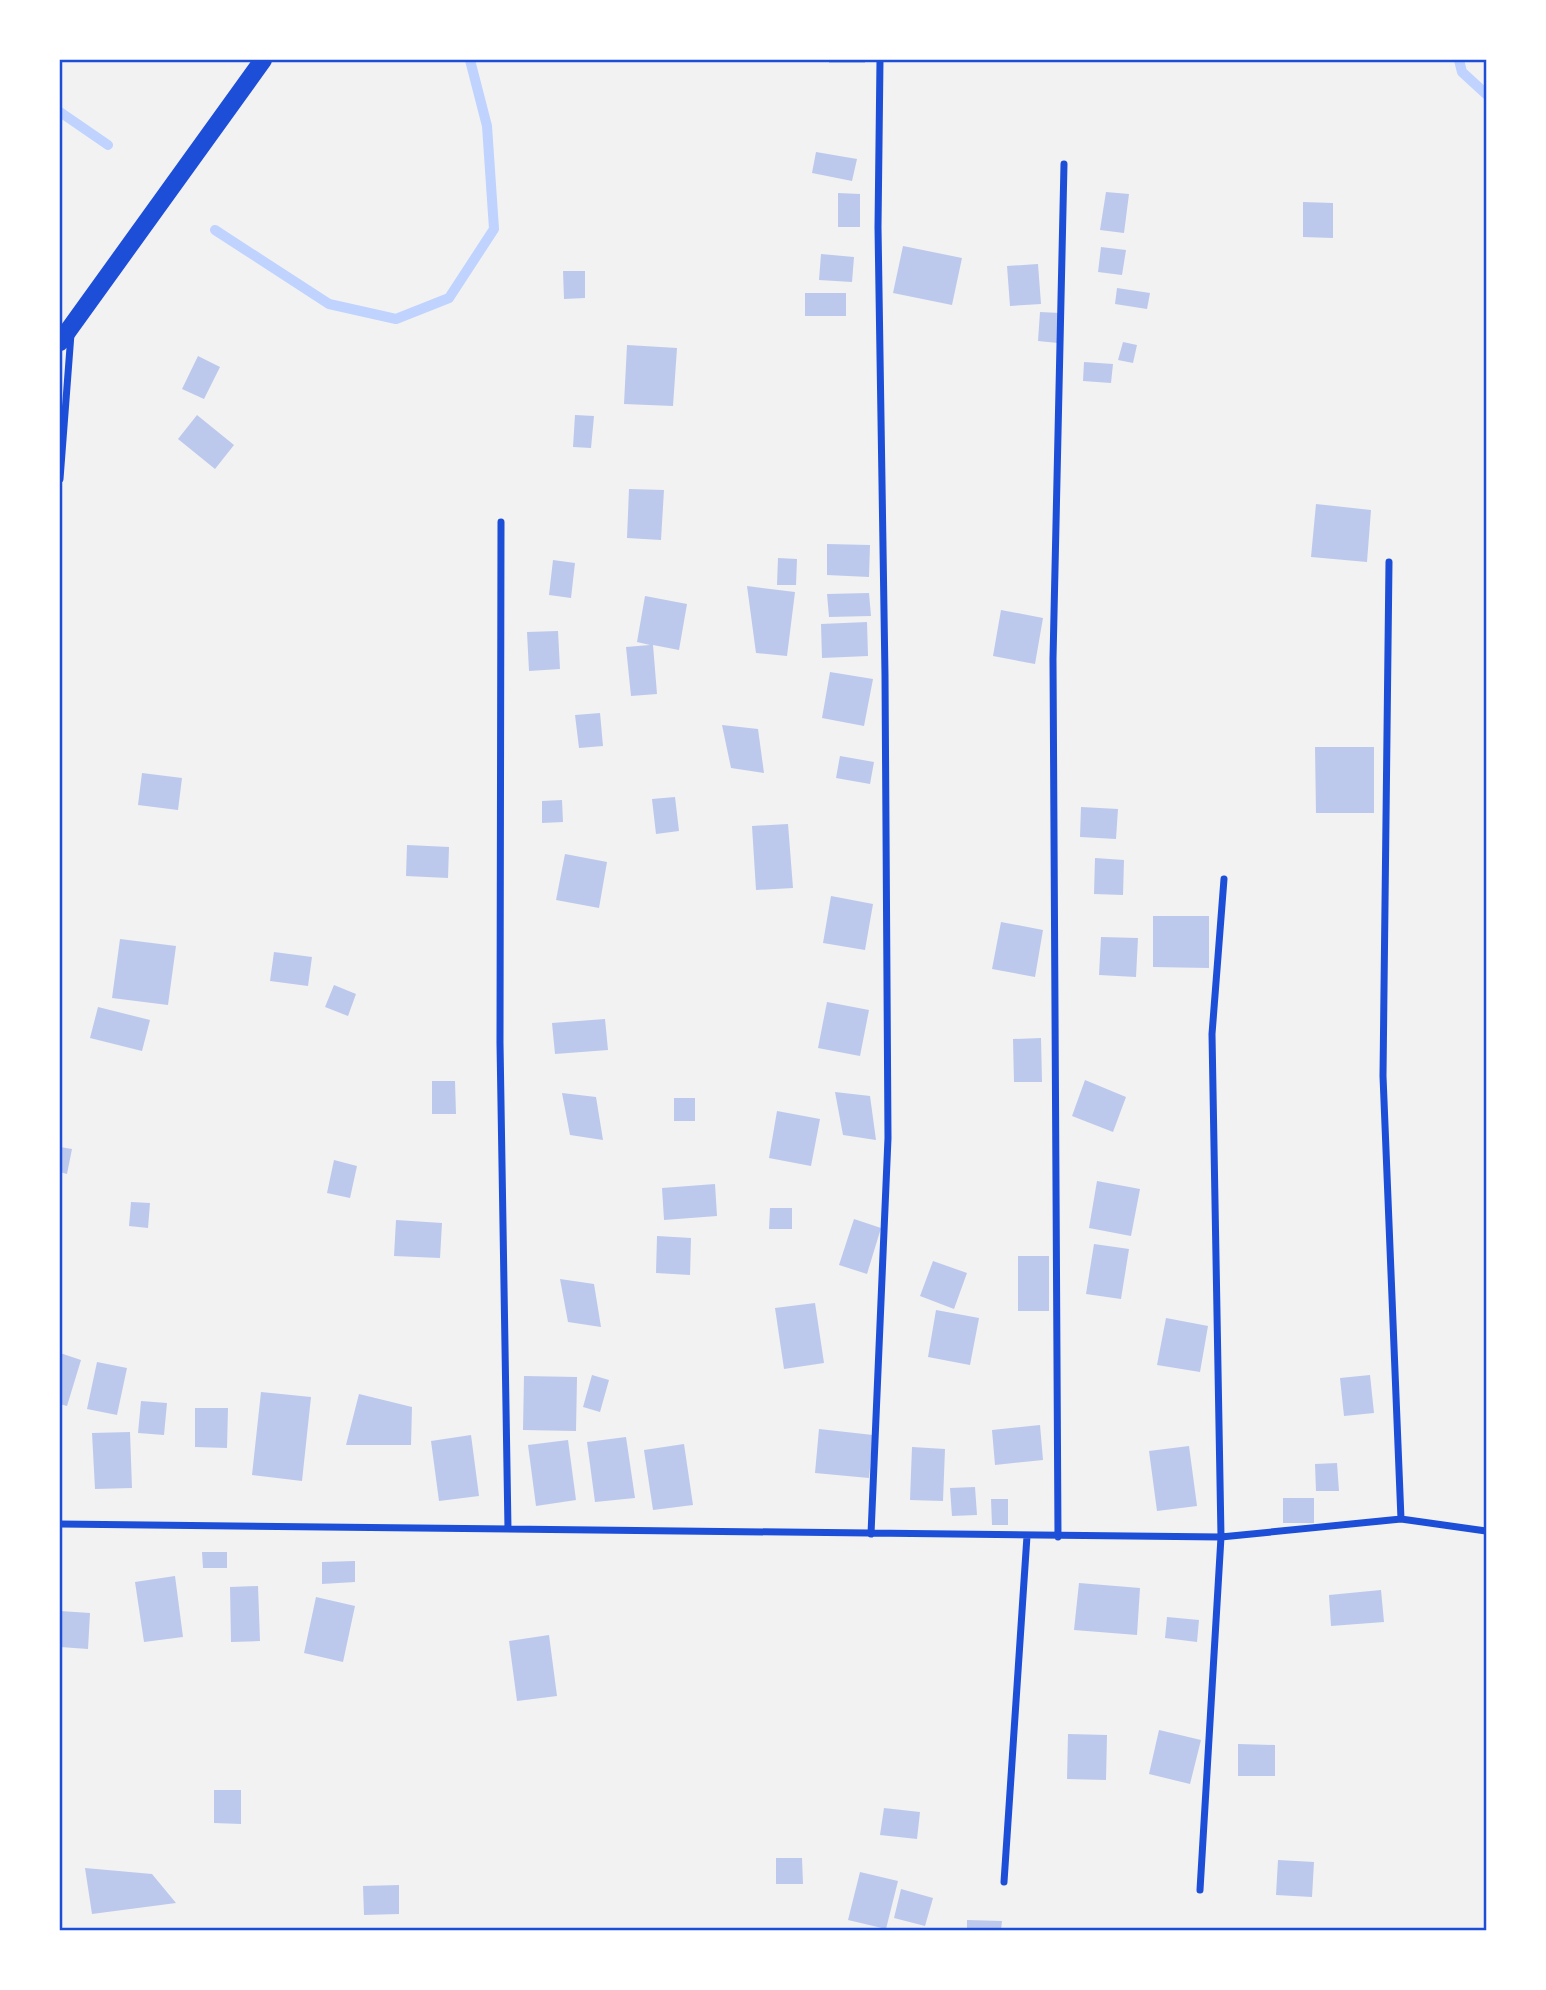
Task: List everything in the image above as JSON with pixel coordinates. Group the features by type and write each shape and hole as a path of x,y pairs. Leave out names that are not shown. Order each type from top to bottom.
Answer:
{"main road":[{"path":"60,342 263,60"}],"street":[{"path":"871,1534 888,1138 878,227 880,60"},
{"path":"1058,1537 1054,659 1064,164"},
{"path":"60,479 72,326"},
{"path":"501,522 500,1043 508,1529"},
{"path":"1389,562 1383,1076 1402,1519"},
{"path":"1200,1890 1221,1537 1212,1034 1224,879"},
{"path":"60,1524 1221,1537 1402,1519 1486,1531"},
{"path":"1004,1882 1027,1536"}],"building":[{"path":"829,60 865,60 865,63 829,63"},
{"path":"816,152 857,159 852,181 812,173"},
{"path":"1106,192 1129,194 1124,233 1100,230"},
{"path":"838,193 860,194 860,227 838,227"},
{"path":"1303,202 1333,203 1333,238 1303,237"},
{"path":"903,246 962,258 952,305 893,293"},
{"path":"1101,247 1126,250 1122,275 1098,272"},
{"path":"821,254 854,257 852,282 819,280"},
{"path":"1038,264 1041,304 1010,306 1007,266"},
{"path":"563,271 585,271 585,298 564,299"},
{"path":"1117,288 1150,293 1147,309 1115,304"},
{"path":"805,293 846,293 846,316 805,316"},
{"path":"1040,312 1060,313 1058,343 1038,341"},
{"path":"1123,342 1137,345 1133,363 1118,360"},
{"path":"627,345 677,348 673,406 624,404"},
{"path":"198,356 220,367 204,399 182,389"},
{"path":"1084,362 1113,364 1111,383 1083,381"},
{"path":"197,415 234,445 215,469 178,439"},
{"path":"575,415 594,416 591,448 573,447"},
{"path":"629,489 664,490 661,540 627,538"},
{"path":"1316,504 1371,510 1367,562 1311,557"},
{"path":"827,544 870,545 869,577 827,575"},
{"path":"778,558 797,559 796,585 777,585"},
{"path":"553,560 575,563 571,598 549,595"},
{"path":"747,586 795,592 787,656 756,653"},
{"path":"869,593 871,616 829,617 827,594"},
{"path":"645,596 687,604 679,650 653,645 657,694 631,696 626,647 650,645 637,642"},
{"path":"1001,610 1043,618 1035,664 993,656"},
{"path":"867,622 868,656 822,658 821,624"},
{"path":"558,631 560,669 529,671 527,632"},
{"path":"830,672 873,679 864,726 822,718"},
{"path":"600,713 603,746 579,748 575,715"},
{"path":"722,725 758,729 764,773 731,768"},
{"path":"1315,747 1374,747 1374,813 1316,813"},
{"path":"840,756 874,762 870,784 836,778"},
{"path":"142,773 182,778 178,810 138,805"},
{"path":"675,797 679,831 656,834 652,799"},
{"path":"562,800 563,822 542,823 542,801"},
{"path":"1081,807 1118,809 1116,839 1080,837"},
{"path":"788,824 793,888 756,890 752,826"},
{"path":"407,845 449,847 448,878 406,876"},
{"path":"565,854 607,862 599,908 556,900"},
{"path":"1095,858 1124,860 1123,895 1094,894"},
{"path":"831,896 873,904 865,950 823,943"},
{"path":"1153,916 1209,916 1209,968 1153,967"},
{"path":"1001,922 1043,930 1035,977 992,969"},
{"path":"1101,937 1138,938 1136,977 1099,975"},
{"path":"120,939 176,946 168,1005 112,998"},
{"path":"274,952 312,957 308,986 270,981"},
{"path":"334,985 356,994 348,1016 325,1007"},
{"path":"827,1002 869,1010 860,1056 818,1048"},
{"path":"98,1007 150,1020 142,1051 90,1038"},
{"path":"605,1019 608,1050 555,1054 552,1023"},
{"path":"1041,1038 1042,1082 1014,1082 1013,1039"},
{"path":"1085,1080 1126,1097 1113,1132 1072,1116"},
{"path":"432,1081 455,1081 456,1114 432,1114"},
{"path":"835,1092 870,1096 876,1140 843,1135"},
{"path":"562,1093 596,1097 603,1140 570,1135"},
{"path":"674,1098 695,1098 695,1121 674,1121"},
{"path":"777,1111 820,1119 811,1166 769,1158"},
{"path":"60,1147 72,1149 67,1174 60,1172"},
{"path":"334,1160 357,1166 350,1198 327,1193"},
{"path":"1097,1181 1140,1189 1131,1236 1089,1228"},
{"path":"715,1184 717,1216 664,1220 662,1188"},
{"path":"131,1202 150,1203 148,1228 129,1226"},
{"path":"770,1208 792,1208 792,1229 769,1229"},
{"path":"854,1219 881,1228 867,1274 839,1265"},
{"path":"396,1220 442,1223 440,1258 394,1256"},
{"path":"657,1236 691,1238 690,1275 656,1273"},
{"path":"1094,1244 1129,1249 1121,1299 1086,1294"},
{"path":"1018,1256 1049,1256 1049,1311 1018,1311"},
{"path":"933,1261 967,1273 954,1309 920,1296"},
{"path":"560,1279 594,1284 601,1327 568,1322"},
{"path":"815,1303 824,1363 784,1369 775,1308"},
{"path":"936,1310 979,1318 970,1365 928,1357"},
{"path":"1166,1318 1208,1326 1200,1372 1157,1365"},
{"path":"60,1353 81,1360 67,1406 60,1404"},
{"path":"97,1362 127,1368 117,1415 87,1409"},
{"path":"592,1375 609,1380 600,1412 583,1407"},
{"path":"1370,1375 1374,1413 1344,1416 1340,1378"},
{"path":"524,1376 577,1377 576,1431 523,1430"},
{"path":"261,1392 311,1397 302,1481 252,1475"},
{"path":"359,1394 412,1407 411,1445 346,1445"},
{"path":"141,1401 167,1403 164,1435 138,1433"},
{"path":"195,1408 228,1408 227,1448 195,1447"},
{"path":"1040,1425 1043,1460 995,1465 992,1430"},
{"path":"819,1429 873,1435 869,1478 815,1473"},
{"path":"130,1432 132,1488 95,1489 92,1433"},
{"path":"471,1435 479,1496 439,1501 431,1441"},
{"path":"626,1437 635,1498 595,1502 587,1442"},
{"path":"568,1440 576,1500 536,1506 528,1445"},
{"path":"684,1444 693,1505 653,1510 644,1450"},
{"path":"1189,1446 1197,1506 1157,1511 1149,1451"},
{"path":"912,1447 945,1449 943,1501 910,1500"},
{"path":"1337,1463 1339,1491 1316,1491 1315,1464"},
{"path":"975,1487 977,1515 952,1516 950,1488"},
{"path":"1283,1498 1314,1498 1314,1523 1283,1523"},
{"path":"991,1499 1008,1499 1008,1525 992,1525"},
{"path":"202,1552 227,1552 227,1568 203,1568"},
{"path":"355,1561 355,1582 322,1584 322,1562"},
{"path":"175,1576 183,1637 144,1642 135,1582"},
{"path":"1079,1583 1140,1588 1137,1635 1074,1630"},
{"path":"258,1586 260,1641 231,1642 230,1587"},
{"path":"1381,1590 1384,1622 1331,1626 1329,1595"},
{"path":"316,1597 355,1606 343,1662 304,1653"},
{"path":"60,1611 90,1613 88,1649 60,1647"},
{"path":"1167,1617 1199,1620 1197,1642 1165,1638"},
{"path":"549,1635 557,1696 517,1701 509,1641"},
{"path":"1159,1730 1201,1740 1190,1784 1149,1774"},
{"path":"1068,1734 1107,1735 1106,1780 1067,1779"},
{"path":"1238,1744 1275,1745 1275,1776 1238,1776"},
{"path":"214,1790 241,1790 241,1824 214,1823"},
{"path":"884,1808 920,1812 917,1839 880,1835"},
{"path":"776,1858 802,1858 803,1884 776,1884"},
{"path":"1278,1860 1314,1862 1312,1897 1276,1895"},
{"path":"85,1868 152,1874 176,1903 92,1914"},
{"path":"860,1872 898,1881 886,1929 848,1920"},
{"path":"399,1885 399,1914 364,1915 363,1886"},
{"path":"901,1889 933,1898 925,1926 894,1918"},
{"path":"967,1920 1002,1921 1001,1930 967,1930"}],"waterway":[{"path":"215,230 329,304 396,319 449,298 494,229 487,126 470,60"},
{"path":"1459,60 1462,72 1486,94"},
{"path":"60,112 108,145"}]}
